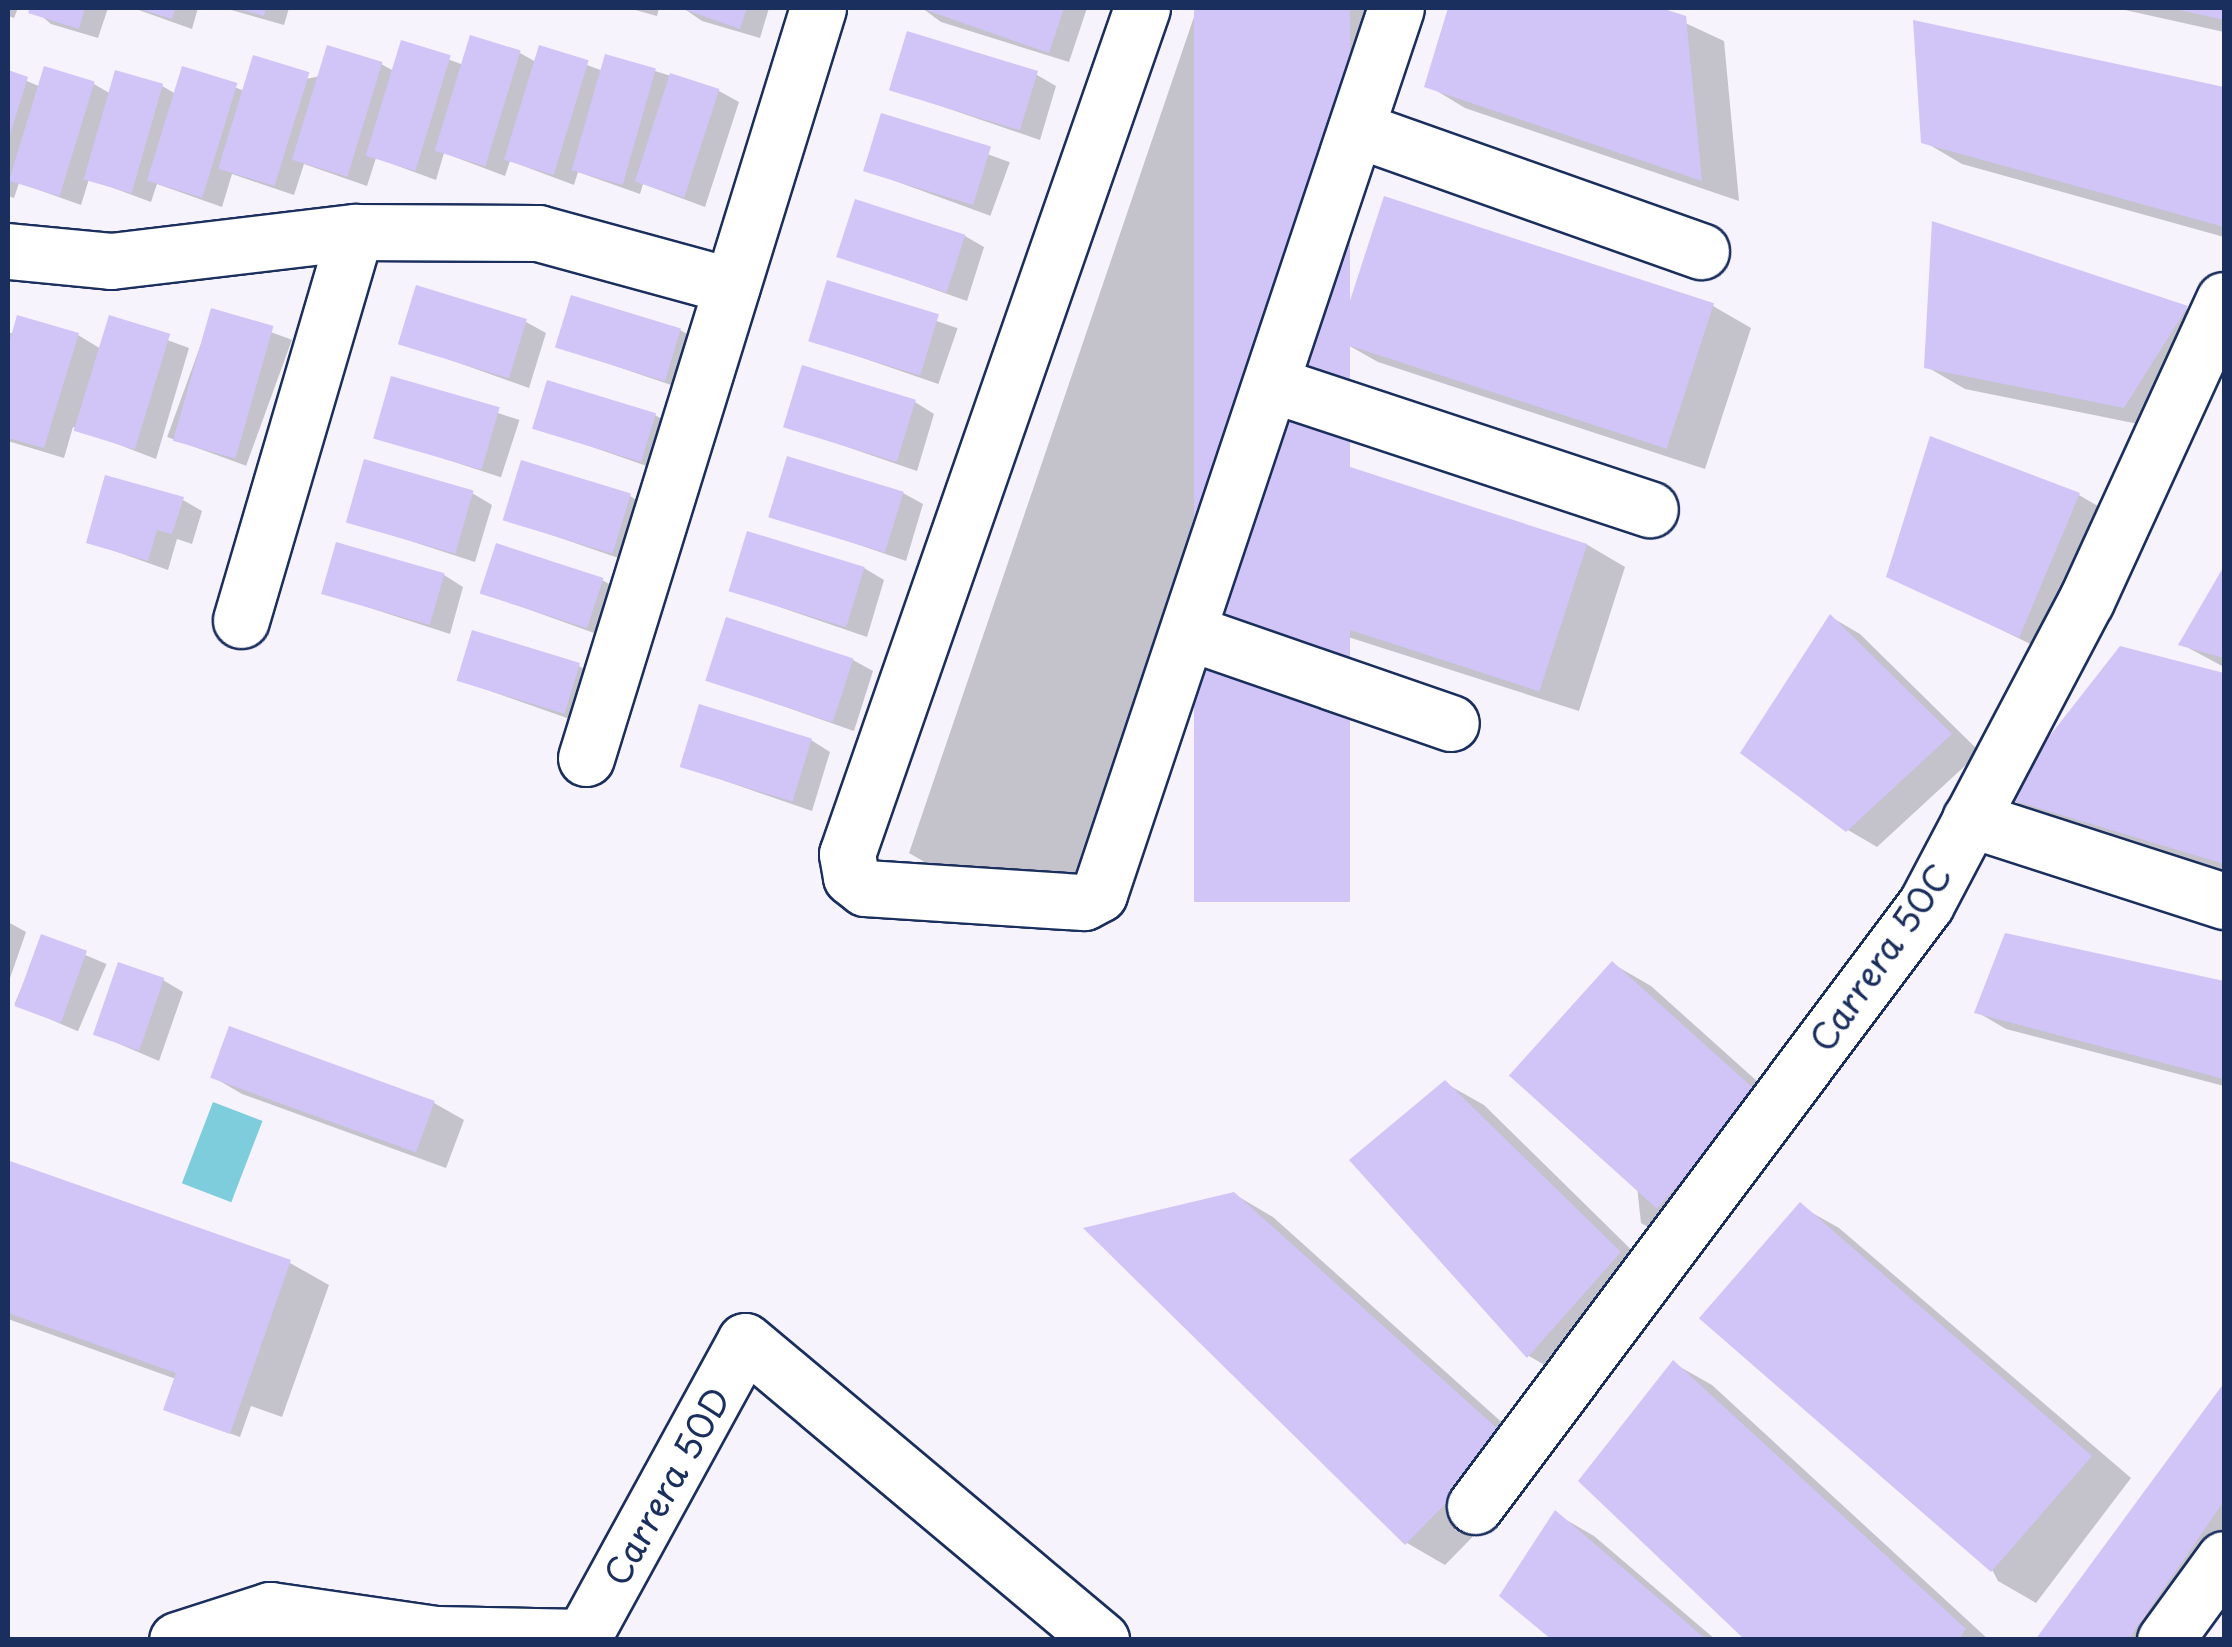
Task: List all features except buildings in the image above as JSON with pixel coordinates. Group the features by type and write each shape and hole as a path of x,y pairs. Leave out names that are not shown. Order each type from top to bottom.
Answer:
{"street":[{"path":"586,758 818,8"},
{"path":"1142,8 848,854 851,877 866,888 1084,902 1099,894 1396,8"},
{"path":"1356,129 1701,252"},
{"path":"8,251 111,261 355,232 538,233 732,286"},
{"path":"241,620 355,232"},
{"name":"Carrera 50C","path":"1476,1506 1926,904 2086,601 2224,300"},
{"path":"1271,384 1650,509"},
{"path":"1188,632 1451,724"},
{"path":"1970,819 2224,901"},
{"name":"Carrera 50D","path":"177,1640 270,1610 437,1634 585,1638 745,1341 1101,1640"},
{"path":"2165,1640 2224,1560"}],"water":[{"path":"213,1102 262,1121 231,1202 182,1183"}]}
